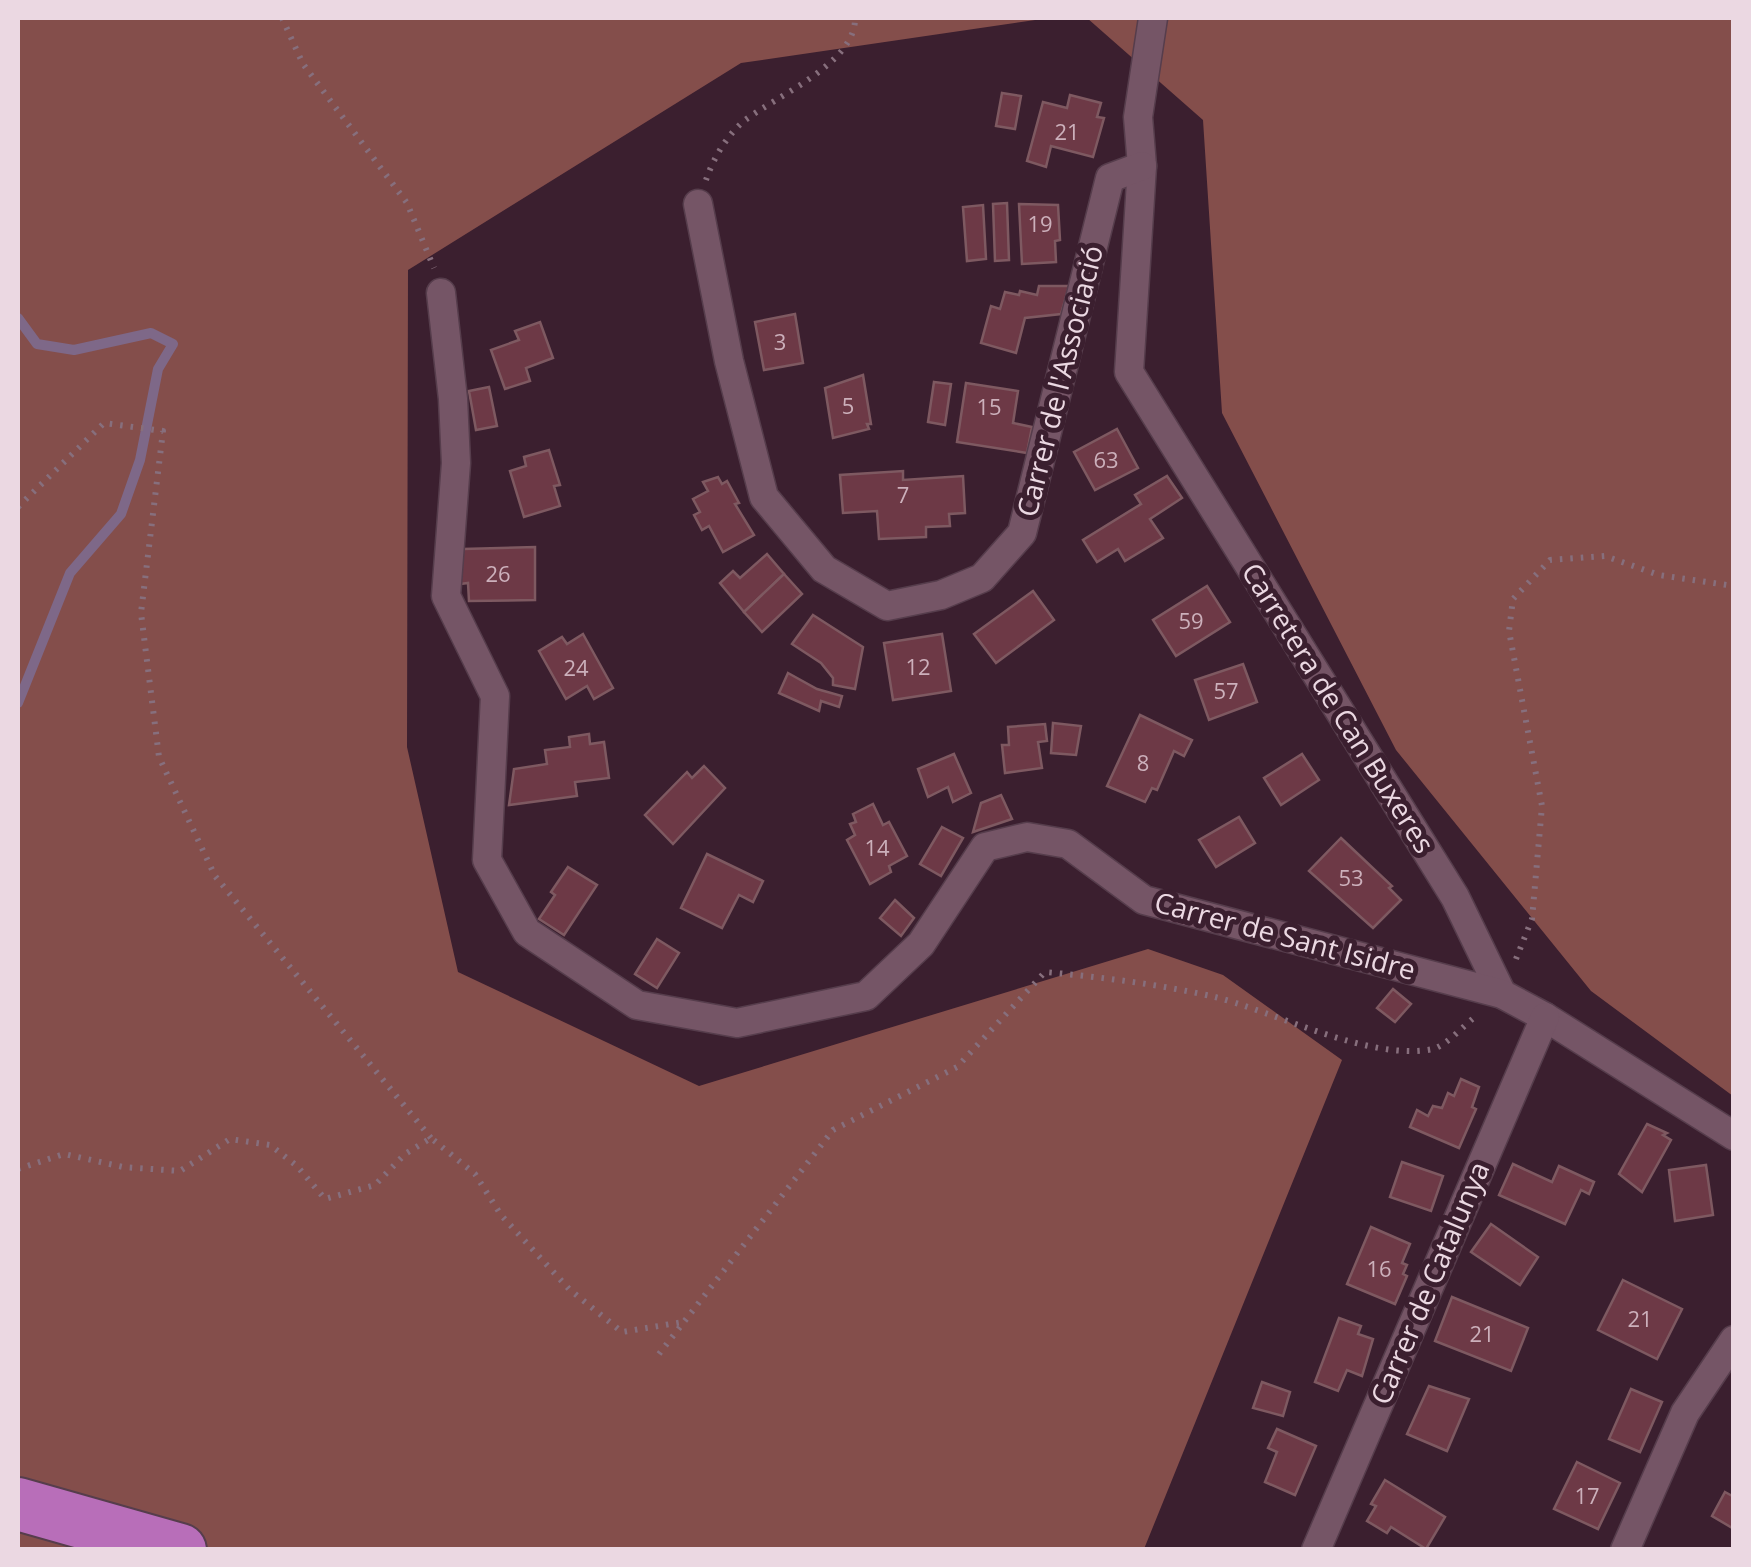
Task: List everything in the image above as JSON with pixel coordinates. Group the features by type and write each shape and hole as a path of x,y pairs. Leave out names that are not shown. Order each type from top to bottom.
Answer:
{"highway":[{"path":"18,1504 180,1550"}],"street":[{"name":"Carretera de Can Buxeres","path":"1153,18 1138,116 1142,166 1130,372 1456,897 1502,994"},
{"name":"Carrer de l'Associació","path":"698,204 729,361 764,498 824,569 888,606 942,595 982,578 1022,533 1110,178 1142,166"},
{"name":"Carrer de Sant Isidre","path":"441,294 456,463 446,596 496,696 487,860 527,932 605,984 637,1005 738,1022 866,996 922,944 985,847 1028,837 1068,844 1144,900 1502,994"},
{"path":"1502,994 1734,1136"},
{"name":"Carrer de Catalunya","path":"1316,1550 1545,1017"},
{"path":"1625,1550 1685,1413 1734,1340"}],"path":[{"path":"282,18 303,64 408,204 441,294"},
{"path":"698,204 713,160 742,122 836,58 856,30 855,18"},
{"path":"18,507 104,423 164,431 142,613 160,757 215,876 431,1138 475,1174 501,1215 570,1290 622,1332 684,1321"},
{"path":"660,1354 834,1130 957,1067 1045,972 1121,979 1215,997 1320,1032 1401,1051 1438,1048 1502,994 1532,919 1542,806 1509,631 1514,598 1550,560 1606,556 1659,575 1734,586"},
{"path":"18,1169 64,1154 123,1167 180,1170 230,1139 270,1145 298,1166 325,1199 375,1185 405,1154 431,1138"}],"shaded area":[{"path":"18,18 1049,18 741,63 408,270 407,747 458,972 699,1086 1148,949 1223,975 1342,1060 1144,1549 18,1549"},
{"path":"1087,18 1733,18 1733,1096 1591,991 1396,750 1222,413 1203,120"}],"building":[{"path":"1002,93 1021,96 1015,129 996,126"},
{"path":"1070,95 1101,103 1097,117 1104,118 1093,157 1051,146 1046,167 1027,161 1043,102 1067,108"},
{"path":"1007,203 1009,260 995,261 993,204"},
{"path":"1019,204 1058,205 1060,240 1055,241 1056,262 1022,264"},
{"path":"983,205 986,259 967,261 963,207"},
{"path":"1039,286 1069,286 1061,314 1025,318 1016,353 981,343 991,306 1000,309 1005,292 1037,295"},
{"path":"795,314 803,363 764,370 755,322"},
{"path":"540,322 553,358 526,368 530,381 505,389 491,350 519,340 515,331"},
{"path":"863,375 869,429 833,438 825,388"},
{"path":"934,382 951,384 945,425 928,422"},
{"path":"966,383 1018,391 1013,423 1032,427 1027,453 957,442"},
{"path":"489,387 497,426 476,430 469,391"},
{"path":"1117,429 1138,468 1095,490 1074,452"},
{"path":"549,450 560,485 554,486 560,506 524,517 510,471 526,466 524,457"},
{"path":"903,471 903,480 963,476 965,513 949,514 950,526 926,527 926,537 879,539 877,511 843,513 840,475"},
{"path":"1167,476 1182,498 1150,519 1163,538 1125,561 1118,549 1097,562 1083,540 1141,504 1135,495"},
{"path":"718,477 722,484 727,481 739,503 735,504 754,535 723,552 709,526 702,530 694,515 700,512 693,499 708,491 703,482"},
{"path":"535,547 535,600 469,601 468,583 460,584 463,549"},
{"path":"767,554 784,574 744,612 720,583 733,571 740,578"},
{"path":"784,574 802,594 762,632 744,612"},
{"path":"1207,586 1230,622 1176,656 1153,620"},
{"path":"1033,591 1054,620 996,663 974,634"},
{"path":"813,615 863,647 855,689 833,685 833,678 821,663 792,644"},
{"path":"583,634 613,688 594,699 587,686 566,699 539,651 562,637 567,644"},
{"path":"942,634 951,691 893,700 884,643"},
{"path":"1243,664 1257,702 1209,720 1195,680"},
{"path":"788,673 817,689 842,696 839,707 821,701 819,711 779,693"},
{"path":"1140,715 1192,740 1184,756 1174,751 1157,790 1152,788 1145,802 1107,786"},
{"path":"1053,723 1081,726 1076,755 1051,753"},
{"path":"1045,724 1047,741 1038,742 1042,768 1005,773 1002,745 1009,745 1008,727"},
{"path":"589,734 590,744 604,742 609,778 575,782 577,796 509,805 514,769 547,764 545,750 570,747 569,737"},
{"path":"954,754 971,793 953,802 948,787 928,797 918,769"},
{"path":"1302,754 1319,780 1281,805 1264,778"},
{"path":"704,766 725,788 673,844 645,815 687,772 692,778"},
{"path":"1001,795 1012,819 973,832 981,803"},
{"path":"873,804 883,825 889,822 907,856 889,866 891,872 870,884 847,840 855,835 850,824 856,822 853,814"},
{"path":"1239,817 1255,843 1216,867 1199,840"},
{"path":"942,827 963,838 941,876 920,864"},
{"path":"1341,838 1392,886 1389,888 1401,900 1373,928 1309,871"},
{"path":"707,854 763,881 753,902 739,895 722,928 681,908"},
{"path":"568,867 597,885 564,935 539,919"},
{"path":"895,900 914,918 901,936 880,918"},
{"path":"657,939 679,953 657,988 635,974"},
{"path":"1393,989 1411,1004 1395,1022 1377,1008"},
{"path":"1461,1079 1479,1087 1472,1107 1476,1109 1459,1148 1410,1127 1417,1110 1428,1116 1433,1106 1442,1108 1448,1093 1454,1096"},
{"path":"1647,1124 1667,1133 1663,1135 1671,1140 1642,1192 1619,1174"},
{"path":"1402,1162 1443,1176 1431,1211 1390,1197"},
{"path":"1513,1164 1552,1182 1559,1166 1594,1182 1589,1194 1581,1190 1565,1224 1499,1195"},
{"path":"1706,1165 1713,1215 1675,1221 1669,1170"},
{"path":"1491,1224 1538,1257 1520,1285 1471,1252"},
{"path":"1371,1227 1410,1244 1402,1263 1407,1265 1403,1274 1407,1276 1395,1304 1347,1284"},
{"path":"1623,1280 1682,1309 1657,1359 1598,1330"},
{"path":"1452,1297 1528,1328 1511,1371 1435,1341"},
{"path":"1339,1318 1361,1326 1358,1334 1373,1339 1362,1376 1347,1370 1338,1391 1315,1382"},
{"path":"1262,1382 1290,1392 1283,1416 1253,1408"},
{"path":"1429,1386 1469,1399 1447,1451 1407,1434"},
{"path":"1631,1389 1662,1402 1640,1452 1609,1439"},
{"path":"1277,1429 1316,1446 1295,1495 1265,1482 1277,1452 1268,1448"},
{"path":"1577,1462 1620,1483 1598,1529 1554,1509"},
{"path":"1385,1480 1445,1517 1426,1549 1391,1527 1387,1533 1367,1521 1376,1506 1371,1504"},
{"path":"1725,1492 1734,1497 1734,1529 1712,1516"}],"waterway":[{"path":"18,318 37,344 74,350 151,333 173,344 158,369 140,460 121,514 70,573 18,703"}]}
